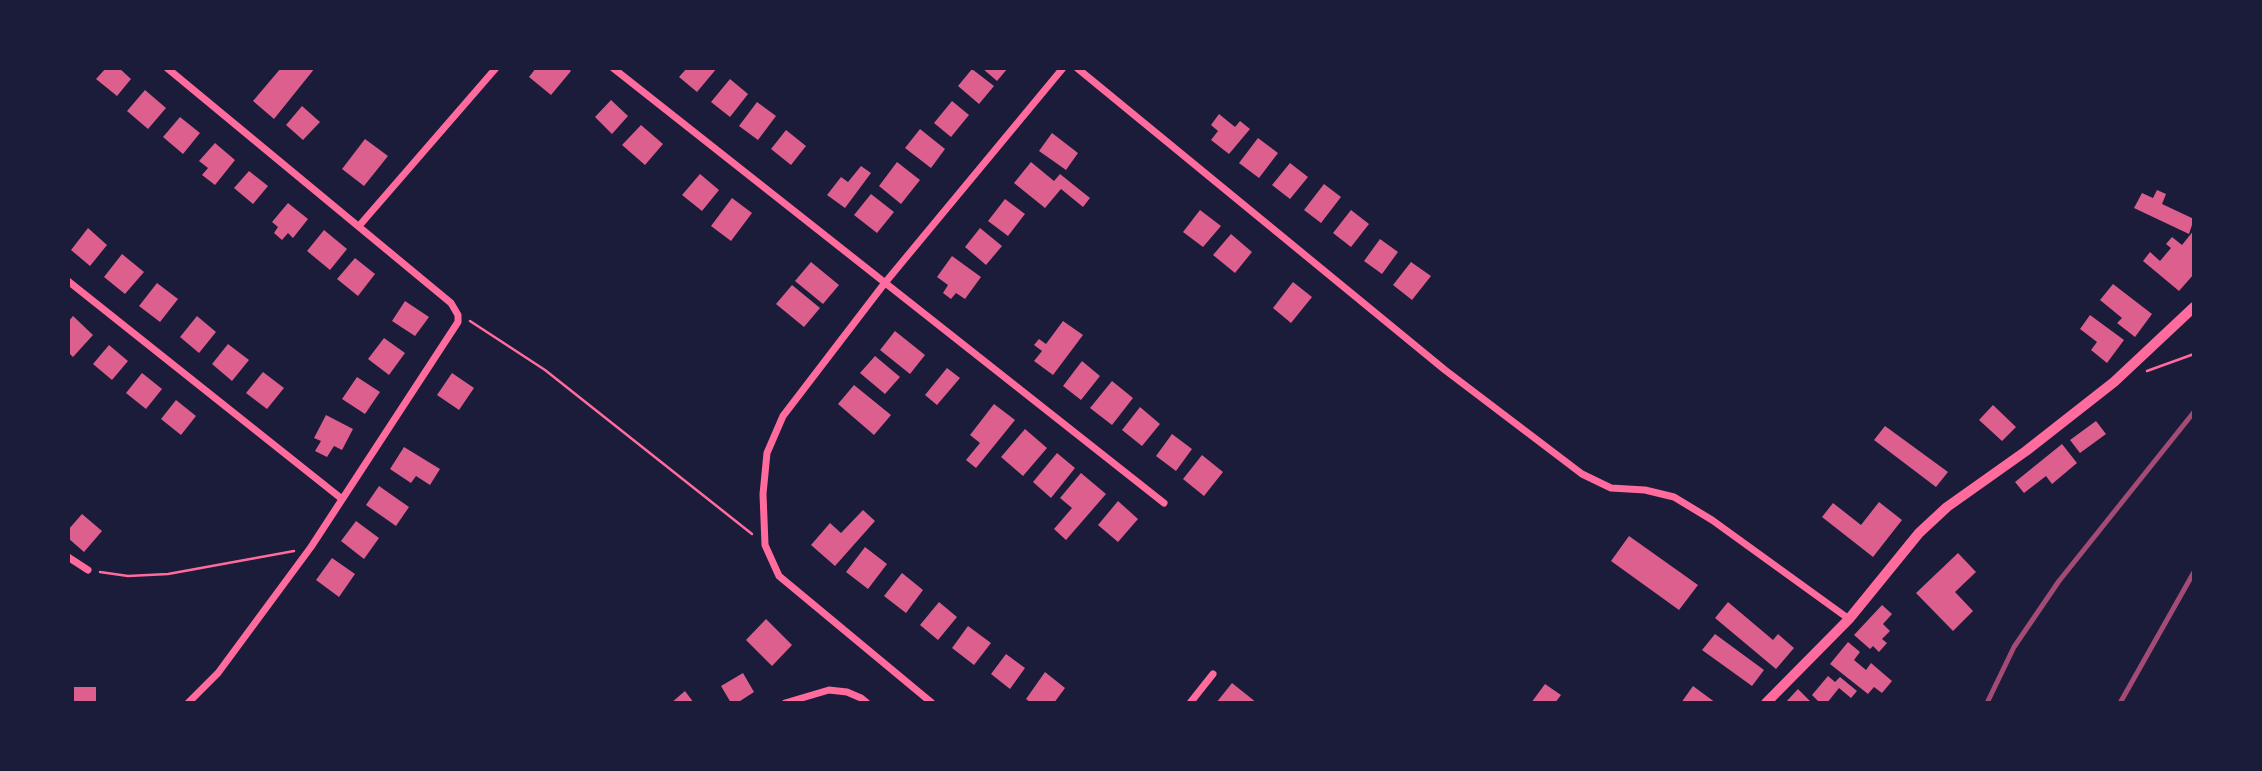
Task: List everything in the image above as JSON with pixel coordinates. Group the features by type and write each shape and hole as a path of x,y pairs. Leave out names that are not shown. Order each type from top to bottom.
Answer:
{"street":[{"path":"167,68 451,303 460,319 311,547 218,673 188,703"},
{"path":"359,226 496,68"},
{"path":"613,68 1164,503"},
{"path":"932,703 779,576 765,545 763,494 767,453 783,415 884,284 1063,68"},
{"path":"1077,68 1446,370 1582,474 1611,488 1646,490 1674,497 1712,520 1849,619"},
{"path":"68,281 342,499"},
{"path":"1766,703 1849,619 1919,533 1947,507 2026,452 2114,382 2194,307"},
{"path":"68,557 88,570"},
{"path":"1191,703 1213,674"},
{"path":"785,703 830,690 847,692 867,703"}],"path":[{"path":"460,319 545,370 765,545"},
{"path":"2137,374 2194,354"},
{"path":"88,570 128,576 168,574 311,547"}],"building":[{"path":"106,68 119,68 131,79 117,96 96,79"},
{"path":"281,68 315,68 274,119 253,101"},
{"path":"536,68 568,68 571,71 551,95 529,77"},
{"path":"687,68 717,68 697,92 679,77"},
{"path":"982,68 1008,68 997,81"},
{"path":"972,69 994,86 979,104 958,86"},
{"path":"730,79 748,94 730,117 711,102"},
{"path":"145,90 166,108 148,129 127,111"},
{"path":"611,100 628,116 612,134 595,117"},
{"path":"952,101 969,115 951,137 934,123"},
{"path":"757,102 776,116 758,140 739,126"},
{"path":"302,106 320,122 303,140 286,125"},
{"path":"1219,114 1235,127 1240,121 1250,129 1229,154 1211,140 1218,131 1211,125"},
{"path":"180,117 200,133 183,154 163,137"},
{"path":"641,125 663,144 645,165 622,145"},
{"path":"920,129 945,149 931,168 905,148"},
{"path":"786,130 806,146 791,165 771,149"},
{"path":"1052,133 1078,153 1066,170 1039,151"},
{"path":"1258,138 1278,153 1259,178 1239,163"},
{"path":"365,139 388,156 364,186 342,169"},
{"path":"215,143 235,160 215,185 202,175 208,168 199,161"},
{"path":"897,162 920,180 901,204 879,186"},
{"path":"1031,162 1054,181 1060,174 1090,198 1083,207 1061,189 1045,208 1014,183"},
{"path":"1290,163 1308,177 1290,199 1272,185"},
{"path":"861,166 871,173 845,208 827,195 841,177 848,182"},
{"path":"249,171 268,186 253,204 234,188"},
{"path":"700,174 719,190 702,211 682,195"},
{"path":"1324,184 1341,197 1321,223 1304,210"},
{"path":"2157,190 2166,194 2162,204 2194,219 2189,234 2134,208 2142,193 2153,198"},
{"path":"871,194 894,212 877,233 854,215"},
{"path":"732,198 752,213 731,241 711,226"},
{"path":"1005,199 1025,214 1008,236 988,221"},
{"path":"288,203 308,219 293,238 288,233 282,240 274,233 278,227 272,222"},
{"path":"1200,210 1221,226 1203,247 1183,232"},
{"path":"1351,210 1369,224 1351,247 1333,233"},
{"path":"88,228 107,245 90,266 71,250"},
{"path":"980,228 1002,246 986,265 965,247"},
{"path":"324,230 347,249 330,270 307,251"},
{"path":"2194,230 2194,274 2179,291 2143,261 2150,252 2160,261 2171,248 2166,244 2172,237 2182,245"},
{"path":"1231,234 1252,252 1235,273 1213,255"},
{"path":"1380,239 1398,252 1382,274 1364,261"},
{"path":"122,254 144,272 125,294 104,277"},
{"path":"952,256 981,277 965,299 956,293 951,299 943,293 948,285 937,277"},
{"path":"355,258 375,274 358,296 337,279"},
{"path":"811,262 839,285 823,304 795,281"},
{"path":"1411,262 1431,276 1412,300 1393,285"},
{"path":"1293,282 1312,297 1291,323 1273,308"},
{"path":"157,283 178,299 160,322 139,306"},
{"path":"2113,284 2152,314 2135,337 2117,323 2122,318 2100,300"},
{"path":"792,285 820,308 804,327 776,304"},
{"path":"405,301 429,317 415,336 392,321"},
{"path":"2090,315 2124,340 2107,363 2091,350 2097,342 2080,329"},
{"path":"73,316 93,335 73,357 68,352 68,322"},
{"path":"197,316 216,332 199,353 180,337"},
{"path":"1063,321 1083,335 1053,375 1034,361 1042,351 1034,345 1039,339 1046,344"},
{"path":"895,331 925,355 910,374 880,350"},
{"path":"384,338 405,353 389,375 368,359"},
{"path":"228,344 249,360 232,381 212,364"},
{"path":"109,345 128,361 112,380 93,364"},
{"path":"875,356 900,377 885,394 860,373"},
{"path":"1082,361 1100,376 1081,400 1063,386"},
{"path":"947,368 960,378 937,405 925,395"},
{"path":"263,372 284,388 267,409 246,393"},
{"path":"142,373 162,389 146,409 126,393"},
{"path":"452,373 474,388 459,410 437,395"},
{"path":"357,377 380,392 365,414 342,399"},
{"path":"1112,381 1133,398 1112,425 1090,408"},
{"path":"854,385 891,415 874,435 838,404"},
{"path":"176,400 196,416 181,435 161,419"},
{"path":"994,404 1015,420 976,468 966,460 980,443 970,435"},
{"path":"1993,405 2016,427 2002,441 1979,420"},
{"path":"1140,407 1160,424 1142,446 1122,430"},
{"path":"326,415 353,429 342,450 334,446 327,457 315,451 321,441 314,438"},
{"path":"2096,421 2106,434 2080,453 2070,440"},
{"path":"1885,426 1948,472 1936,487 1874,440"},
{"path":"1025,429 1047,448 1023,476 1001,457"},
{"path":"1172,434 1192,449 1176,471 1156,456"},
{"path":"2062,444 2077,463 2052,484 2046,476 2024,493 2015,482"},
{"path":"404,447 440,469 430,485 416,476 411,483 390,469"},
{"path":"1057,453 1075,468 1051,498 1033,482"},
{"path":"1202,455 1223,472 1204,496 1183,479"},
{"path":"1081,473 1106,494 1066,540 1054,529 1072,508 1060,498"},
{"path":"379,486 409,507 396,526 366,505"},
{"path":"1118,501 1138,519 1118,542 1098,525"},
{"path":"1879,502 1902,520 1873,557 1822,517 1833,503 1861,525"},
{"path":"863,510 875,521 835,566 811,545 830,523 841,533"},
{"path":"82,514 102,531 84,552 68,538 68,530"},
{"path":"356,521 379,538 364,559 341,541"},
{"path":"1629,536 1698,585 1679,610 1611,561"},
{"path":"865,547 887,564 868,589 846,572"},
{"path":"1958,553 1976,572 1955,592 1973,611 1953,631 1916,593"},
{"path":"332,558 355,574 339,597 316,580"},
{"path":"902,573 923,590 906,613 884,596"},
{"path":"939,602 957,617 938,640 920,625"},
{"path":"1728,602 1773,640 1778,634 1794,648 1776,669 1715,618"},
{"path":"1882,605 1892,614 1883,624 1890,631 1882,639 1887,643 1879,652 1873,646 1870,649 1854,635"},
{"path":"766,619 792,645 772,666 746,640"},
{"path":"968,626 991,643 974,665 952,648"},
{"path":"1715,634 1764,670 1752,686 1702,650"},
{"path":"1848,642 1860,652 1854,660 1866,670 1871,663 1892,681 1882,693 1874,687 1868,694 1830,664"},
{"path":"1006,654 1025,668 1010,689 991,674"},
{"path":"1045,672 1065,688 1054,703 1031,703 1026,699"},
{"path":"743,673 754,692 737,703 731,703 721,686"},
{"path":"1828,676 1835,682 1840,677 1857,691 1851,698 1839,688 1827,703 1820,703 1812,695"},
{"path":"1232,683 1257,703 1216,703"},
{"path":"1545,684 1561,695 1555,703 1531,703"},
{"path":"1693,686 1716,703 1681,703"},
{"path":"74,687 96,687 96,703 74,703"},
{"path":"1798,689 1812,703 1785,703"},
{"path":"685,691 694,703 671,703"}],"railway":[{"path":"1987,703 2014,647 2059,581 2194,412"},
{"path":"2120,703 2194,572"}]}
